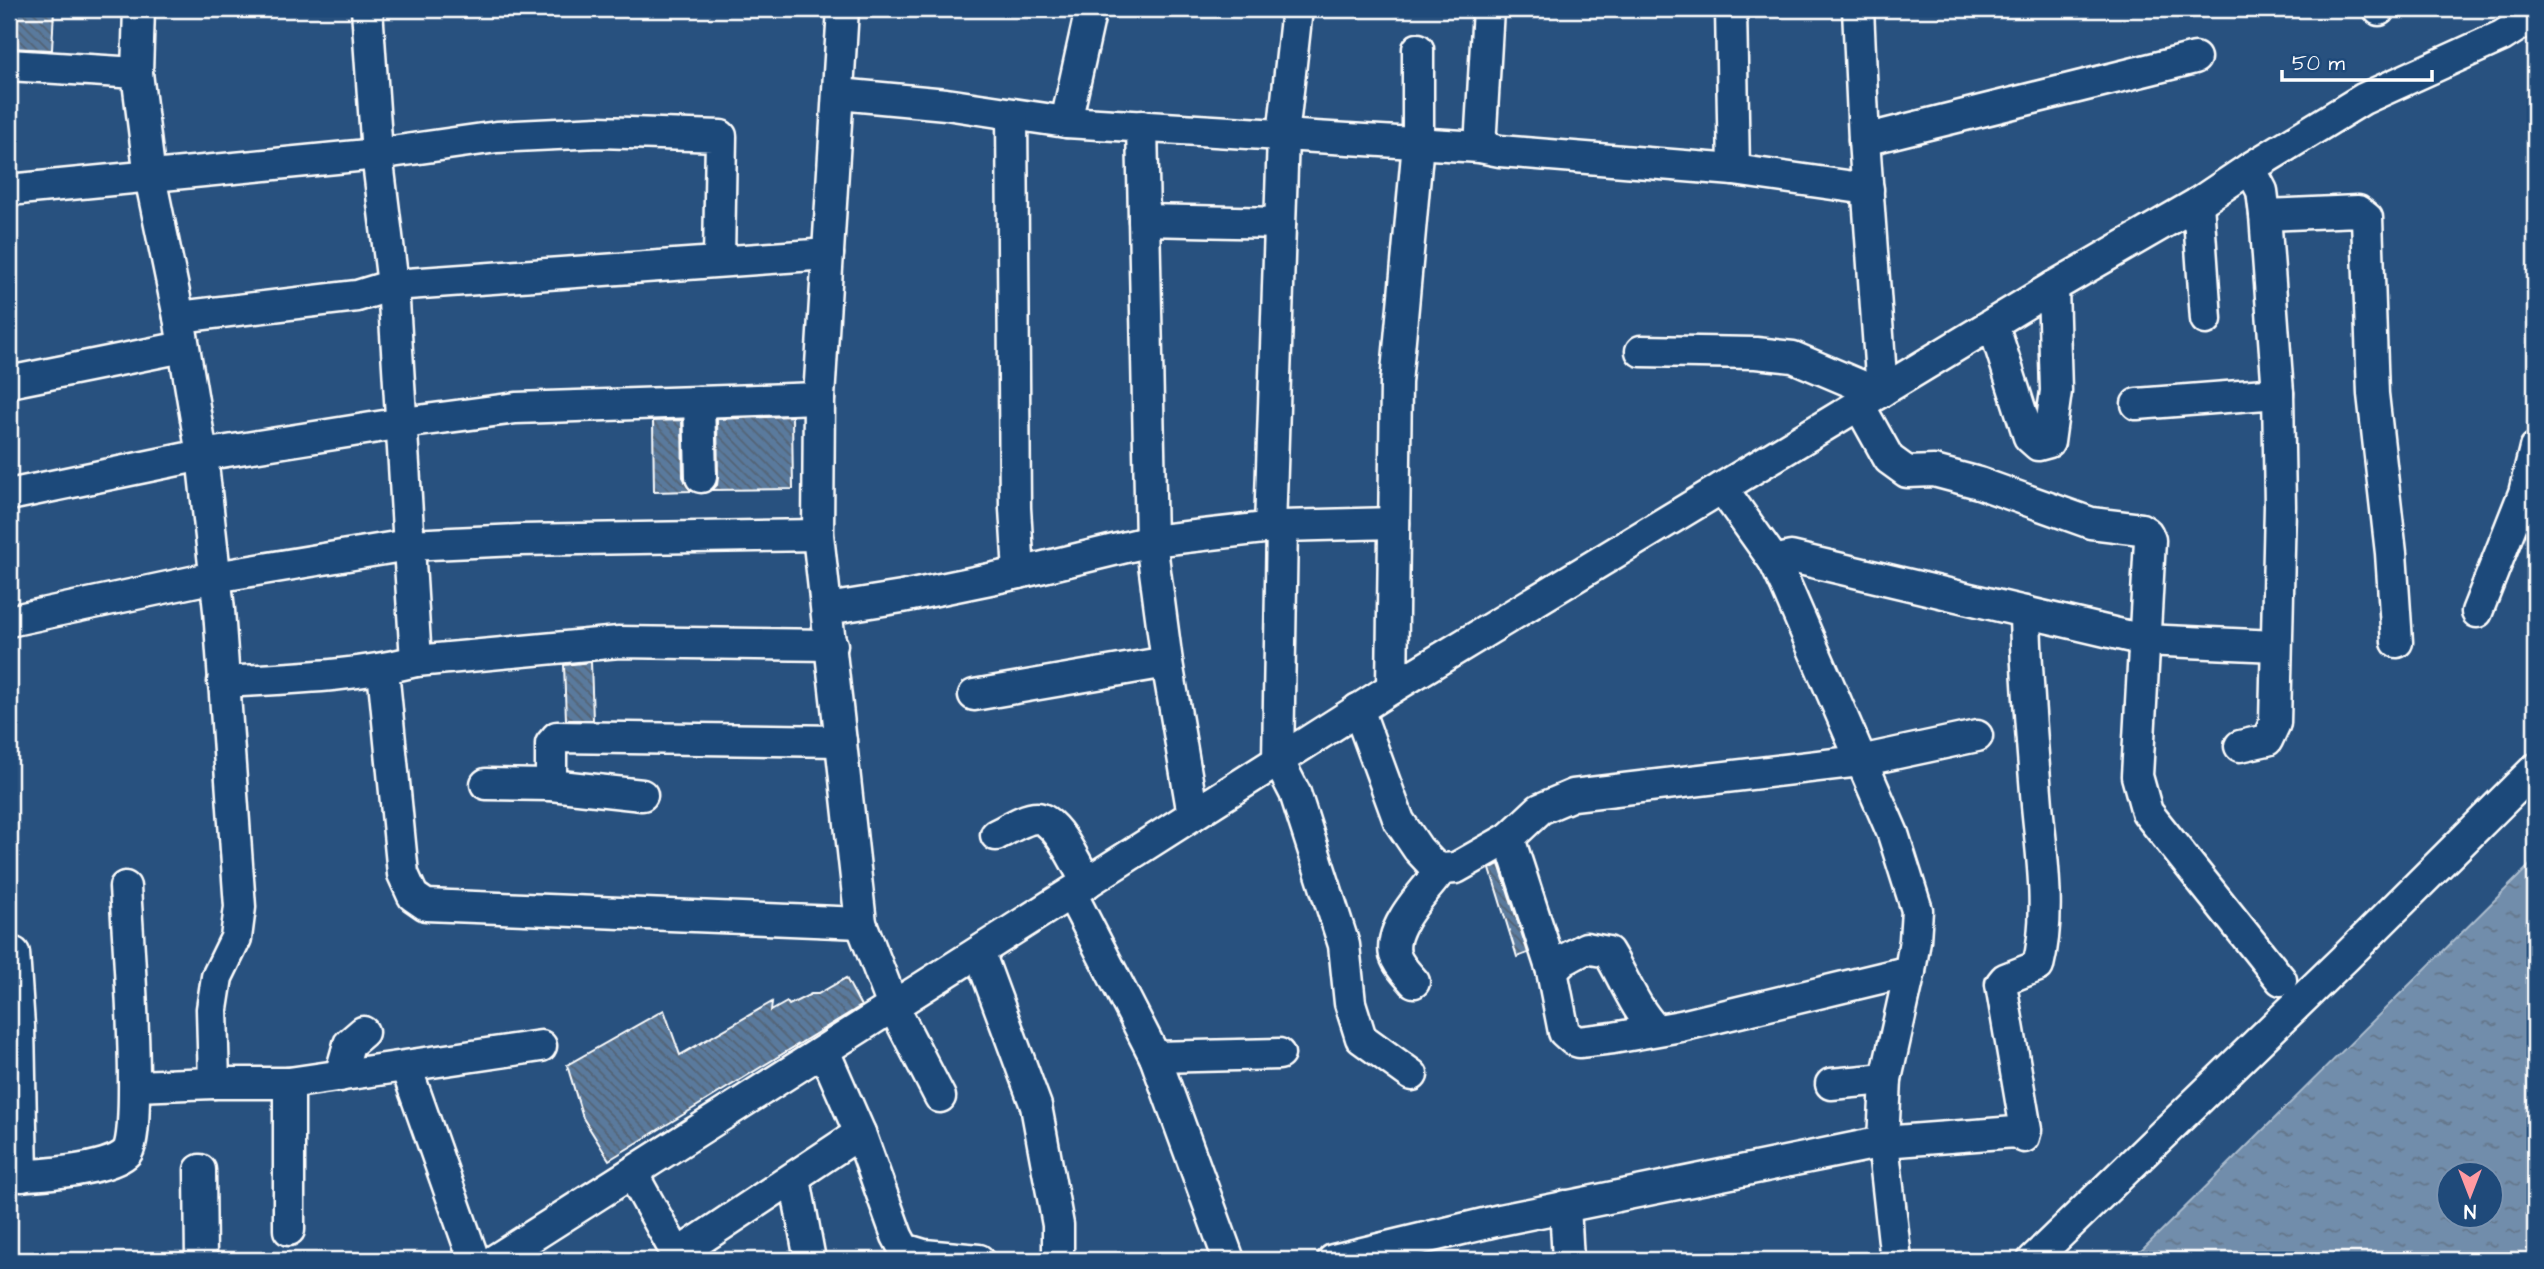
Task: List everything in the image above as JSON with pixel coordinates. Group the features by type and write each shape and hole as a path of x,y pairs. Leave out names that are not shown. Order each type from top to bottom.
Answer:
{"street":[{"path":"139,9 137,73 150,177 202,455 219,610 240,907 236,938 217,977 214,999 214,1083"},
{"path":"367,9 377,154 393,285 416,661"},
{"path":"835,9 843,9 820,398 818,535 861,923 893,1006 940,1097"},
{"path":"1066,122 1091,9"},
{"path":"1297,9 1283,136 1280,223 1276,527 1278,760 1295,793 1344,945 1350,1003 1361,1038 1412,1075"},
{"path":"1480,146 1488,9"},
{"path":"1731,9 1734,170"},
{"path":"1858,9 1868,189 1873,396 1889,459 1907,472 1934,471 1979,483 2091,523 2141,529 2147,533 2150,540 2137,776 2147,812 2281,980"},
{"path":"495,1260 1392,688 2053,287 2198,203 2363,99 2502,36 2535,15"},
{"path":"1392,688 1396,383 1418,143 1418,50"},
{"path":"1864,140 2195,58"},
{"path":"9,65 137,73"},
{"path":"839,94 946,104 1066,122 1480,146 1500,150 1734,170 1868,189"},
{"path":"1012,115 1015,508 1019,573"},
{"path":"1142,126 1151,541 1167,662 1193,815"},
{"path":"9,190 377,154 509,136 600,132 721,136 719,260"},
{"path":"2240,746 2267,740 2276,723 2280,506 2278,393 2265,215 2262,191 2250,168"},
{"path":"2198,203 2206,319"},
{"path":"2265,215 2358,211 2367,218 2374,394 2391,554 2397,642"},
{"path":"1144,220 1280,223"},
{"path":"178,317 357,296 393,285 828,254"},
{"path":"1993,324 2029,437 2038,445 2049,442 2056,391 2053,287"},
{"path":"9,382 183,347"},
{"path":"1641,351 1756,353 1793,357 1873,396"},
{"path":"2137,404 2278,393"},
{"path":"9,495 202,455 516,408 820,398"},
{"path":"699,402 701,477"},
{"path":"2477,612 2524,493 2535,447"},
{"path":"1722,488 1774,561 1893,834 1917,910 1910,971 1886,1079 1883,1142 1896,1260"},
{"path":"827,609 1019,573 1151,541 1276,527 1394,523"},
{"path":"9,621 215,577 408,545 520,540 818,535"},
{"path":"1774,561 1791,557 2144,640 2276,646"},
{"path":"1333,1260 1565,1206 1883,1142 2015,1132 2024,1137 2026,1130 2001,984 2005,979 2038,966 2044,925 2045,888 2026,677 2025,612"},
{"path":"223,682 335,676 383,670 416,661 619,642 832,645"},
{"path":"974,695 1167,662"},
{"path":"383,670 403,874 413,896 426,905 861,923"},
{"path":"1359,709 1399,821 1418,849 1433,865 1442,869 1456,868 1509,838 1540,810 1573,795 1860,761 1977,736"},
{"path":"551,785 551,744 556,737 841,741"},
{"path":"2033,1260 2347,956 2535,769"},
{"path":"486,783 551,785 642,795"},
{"path":"996,835 1035,818 1046,820 1057,831 1079,888 1156,1057 1229,1260"},
{"path":"1509,838 1552,971 1564,1032 1579,1042 1695,1023 1910,971"},
{"path":"1414,982 1395,955 1395,938 1405,916 1442,869"},
{"path":"14,953 19,1026 16,1176 77,1171 121,1158 132,1146 135,1086 125,887"},
{"path":"1552,971 1564,960 1586,948 1608,952 1626,982 1634,1003 1655,1029"},
{"path":"979,952 1036,1106 1058,1225 1058,1260"},
{"path":"340,1076 349,1044 363,1032"},
{"path":"135,1086 289,1083 541,1046"},
{"path":"824,1051 860,1133 897,1236 912,1256 979,1260"},
{"path":"1156,1057 1279,1054"},
{"path":"406,1067 474,1260"},
{"path":"1831,1084 1886,1079"},
{"path":"289,1083 289,1230"},
{"path":"632,1173 679,1257 860,1133"},
{"path":"200,1170 201,1260"},
{"path":"795,1178 810,1260"},
{"path":"1565,1206 1568,1260"}],"water":[{"path":"2535,860 2535,1260 2132,1260"}],"building":[{"path":"9,9 54,9 52,50 9,48"},
{"path":"792,416 793,489 712,490 717,485 718,477 717,419"},
{"path":"682,420 683,477 691,491 654,492 653,421"},
{"path":"591,662 593,720 566,720 564,665"},
{"path":"1499,864 1528,953 1517,957 1490,869"},
{"path":"846,978 861,1006 609,1160 583,1118 567,1065 664,1010 680,1055 772,1002 771,1011 787,1002 789,1005 811,994 818,994"}]}
